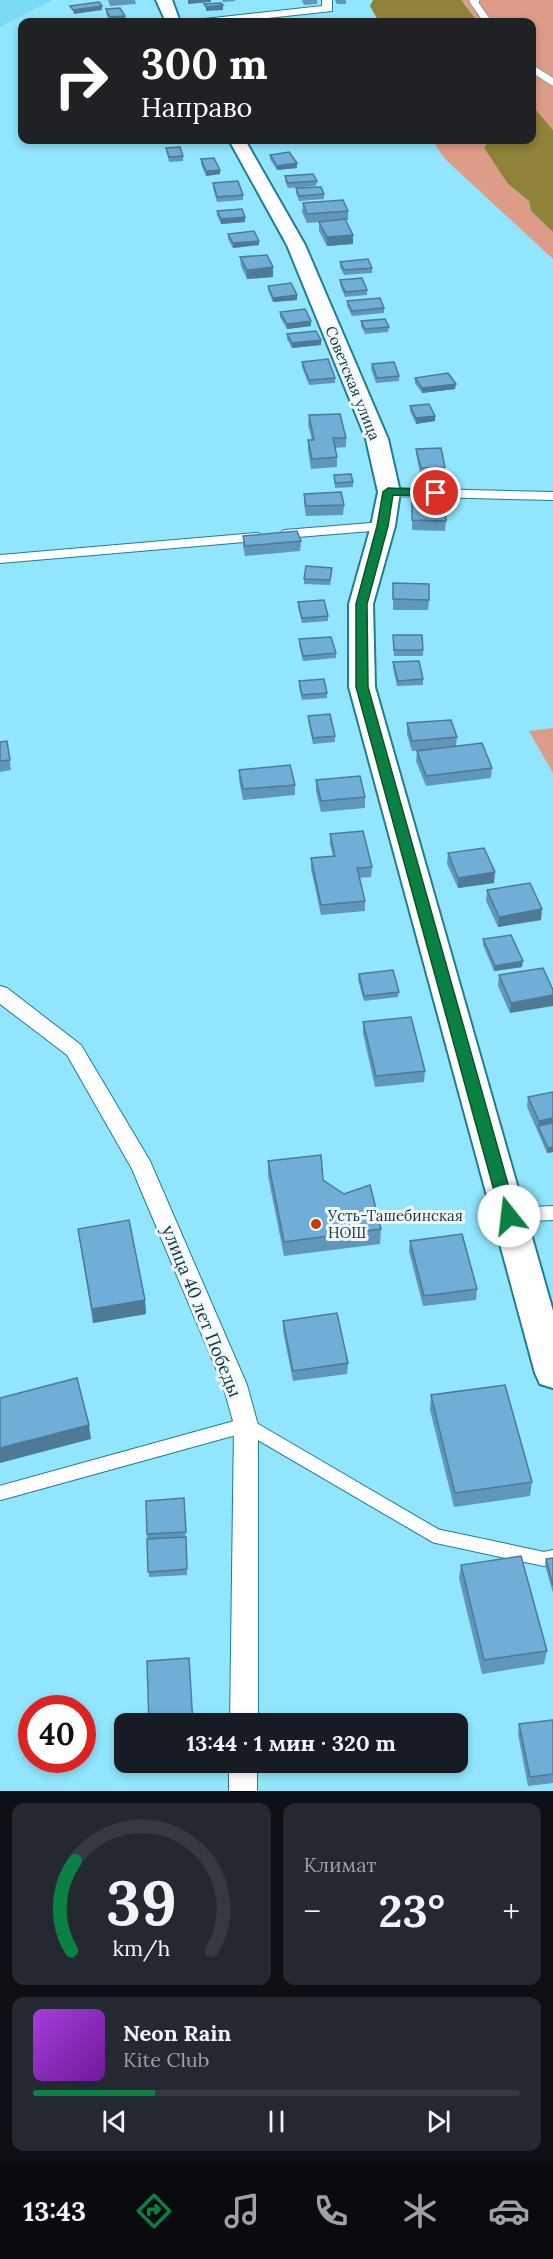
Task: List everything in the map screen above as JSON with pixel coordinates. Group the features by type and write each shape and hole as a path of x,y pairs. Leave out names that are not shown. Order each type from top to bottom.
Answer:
{"street":[{"path":"164,0 171,18"},
{"path":"242,18 328,9 327,0"},
{"name":"Советская улица","path":"239,144 296,245 377,439 388,492 383,526 361,604 362,687 553,1373"},
{"name":"улица 40 лет Победы","path":"0,993 74,1050 136,1157 235,1385 246,1425 243,1713"},
{"path":"243,1773 243,1791"}],"lane":[{"path":"474,0 485,18"},
{"path":"536,71 553,83 553,90"},
{"path":"388,492 553,496"},
{"path":"278,535 383,526"},
{"path":"0,559 267,536"},
{"path":"509,1216 553,1213"},
{"path":"0,1493 246,1425 436,1536 544,1559 553,1557"}],"shaded area":[{"path":"0,0 53,0 0,27"},
{"path":"373,0 461,0 475,18 377,18 370,6"},
{"path":"461,0 553,0 553,130 536,110 536,18 475,18"},
{"path":"536,110 553,130 553,232 531,211 529,201 508,184 484,148 486,144 536,144"},
{"path":"435,144 486,144 484,148 508,184 529,201 531,211 553,232 553,259 445,159"},
{"path":"553,728 553,773 529,731"}],"building":[{"path":"99,2 102,6 73,10 70,6"},
{"path":"221,3 223,5 206,7 204,4"},
{"path":"120,8 125,16 110,17 106,9"},
{"path":"180,147 183,156 169,157 166,148"},
{"path":"289,152 297,163 277,166 270,155"},
{"path":"214,158 220,170 206,171 201,159"},
{"path":"313,174 317,181 288,183 285,176"},
{"path":"238,181 243,195 217,197 213,183"},
{"path":"321,187 324,194 299,196 296,188"},
{"path":"343,200 348,211 307,214 303,203"},
{"path":"242,209 245,217 221,219 217,211"},
{"path":"345,219 353,235 327,237 319,222"},
{"path":"254,231 259,241 233,243 228,234"},
{"path":"267,255 273,267 247,270 240,257"},
{"path":"368,259 372,268 344,270 340,262"},
{"path":"362,278 367,290 345,292 340,280"},
{"path":"291,283 297,295 273,298 268,286"},
{"path":"380,298 384,308 352,311 347,301"},
{"path":"305,309 311,321 287,324 280,312"},
{"path":"385,319 389,327 365,329 361,321"},
{"path":"316,331 321,340 292,343 287,334"},
{"path":"328,359 335,378 309,380 302,362"},
{"path":"394,362 399,376 377,378 372,364"},
{"path":"448,373 456,384 422,388 415,378"},
{"path":"429,404 435,416 416,418 410,406"},
{"path":"340,414 346,438 333,438 337,457 312,459 308,440 314,440 309,415"},
{"path":"441,448 445,467 421,468 416,449"},
{"path":"351,474 353,482 335,483 334,475"},
{"path":"341,492 344,505 306,506 304,494"},
{"path":"412,501 445,501 446,521 412,520"},
{"path":"297,531 301,541 245,546 243,536"},
{"path":"306,566 332,568 330,580 304,579"},
{"path":"393,583 429,584 429,600 393,599"},
{"path":"324,600 328,616 302,618 298,602"},
{"path":"393,635 422,635 423,650 394,650"},
{"path":"331,637 336,653 303,656 299,639"},
{"path":"419,661 423,679 398,681 393,662"},
{"path":"324,679 327,693 302,695 299,681"},
{"path":"330,714 335,736 313,738 308,716"},
{"path":"451,720 457,737 412,741 407,723"},
{"path":"7,741 10,760 0,761 0,742"},
{"path":"482,743 492,768 426,776 417,751"},
{"path":"290,765 295,785 243,789 239,770"},
{"path":"360,776 365,797 321,801 316,780"},
{"path":"363,831 372,867 357,868 365,901 321,905 311,858 335,856 330,834"},
{"path":"484,848 495,872 458,878 448,853"},
{"path":"530,883 542,909 499,917 487,890"},
{"path":"511,935 523,961 495,966 483,939"},
{"path":"543,968 553,995 511,1003 499,975"},
{"path":"393,970 399,992 364,996 359,974"},
{"path":"411,1017 425,1071 376,1076 363,1022"},
{"path":"553,1092 553,1118 539,1121 528,1097"},
{"path":"553,1123 553,1147 548,1148 538,1126"},
{"path":"321,1155 323,1180 344,1194 370,1185 381,1229 284,1242 268,1161"},
{"path":"129,1220 145,1300 92,1309 78,1229"},
{"path":"462,1234 477,1289 424,1296 410,1241"},
{"path":"337,1313 348,1363 293,1371 283,1321"},
{"path":"77,1378 89,1425 0,1448 0,1398"},
{"path":"505,1385 532,1482 455,1493 431,1395"},
{"path":"184,1498 186,1532 147,1534 146,1501"},
{"path":"186,1537 187,1569 148,1572 147,1539"},
{"path":"521,1556 547,1651 484,1660 461,1565"},
{"path":"553,1558 553,1586 546,1559"},
{"path":"189,1658 192,1713 149,1713 147,1661"},
{"path":"553,1720 553,1774 530,1777 519,1724"}],"place":[{"name":"Усть-Ташебинская НОШ","path":"316,1224"}],"route":[{"path":"436,493 388,492 383,526 361,604 362,687 509,1216"}]}
